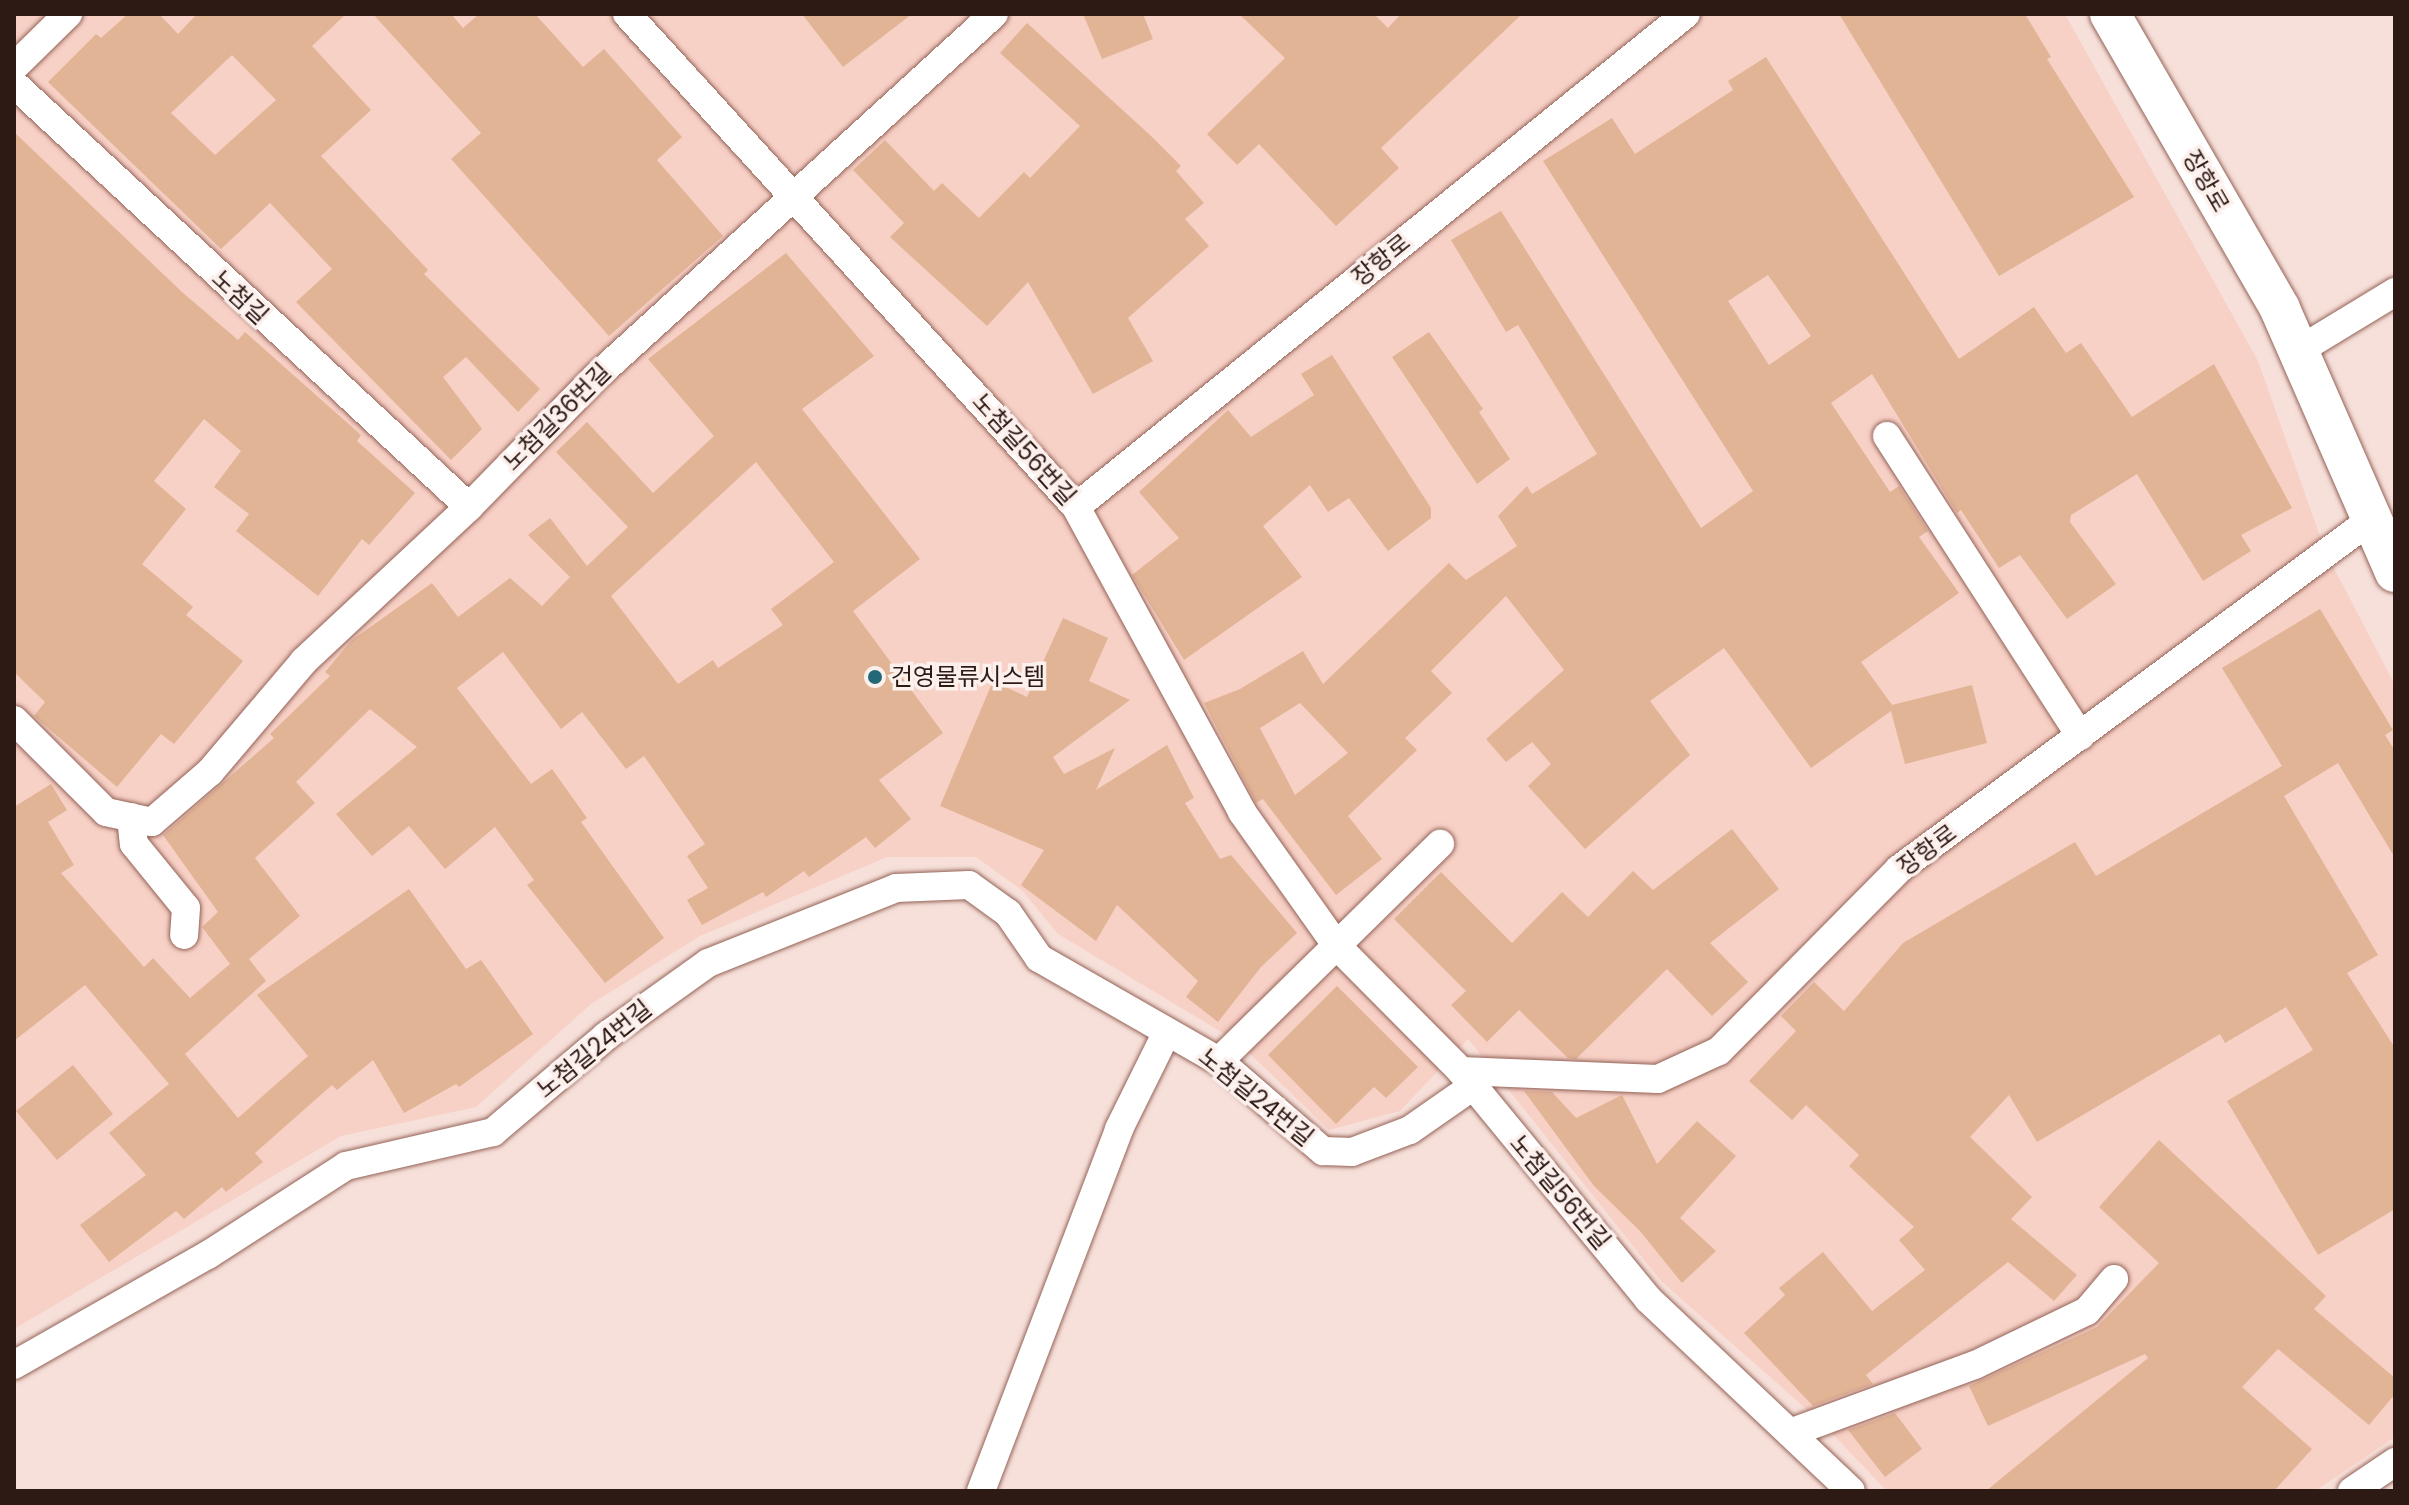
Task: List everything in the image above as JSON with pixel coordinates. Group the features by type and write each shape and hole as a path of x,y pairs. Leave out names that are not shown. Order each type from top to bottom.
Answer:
{"main road":[{"name":"장항로","path":"2110,14 2280,309 2395,572"}],"street":[{"path":"14,67 68,14"},
{"name":"노첨길56번길","path":"627,14 1076,507 1242,812 1337,946 1467,1079 1648,1299 1851,1491"},
{"name":"노첨길36번길","path":"131,817 152,822 210,772 304,661 469,507 597,376 793,194 994,14"},
{"name":"장항로","path":"1076,507 1686,14"},
{"name":"노첨길","path":"14,84 469,507"},
{"path":"2298,351 2395,292"},
{"path":"1887,436 2080,736"},
{"name":"장항로","path":"1467,1079 1658,1079 1719,1051 1899,869 2372,519"},
{"path":"14,720 106,812 131,817 134,844 186,908 184,935"},
{"path":"1219,1061 1440,844"},
{"name":"노첨길24번길","path":"14,1365 208,1255 346,1166 493,1132 606,1036 708,963 896,888 969,885 1008,913 1039,958 1219,1061 1323,1151 1352,1152 1410,1130 1467,1079"},
{"path":"981,1491 1119,1129 1167,1032"},
{"path":"1790,1433 1975,1365 2087,1311 2114,1279"},
{"path":"2352,1491 2395,1462"}],"shaded area":[{"path":"14,14 2065,14 2258,361 2326,553 2395,685 2395,1437 2315,1491 1887,1491 1821,1422 1661,1281 1468,1039 1400,1111 1329,1130 1238,1042 1058,934 1022,890 976,857 887,857 700,936 591,1004 476,1107 341,1136 14,1329"}],"building":[{"path":"128,14 159,14 178,34 197,14 346,14 312,46 371,110 321,156 428,270 424,274 540,389 518,412 466,357 443,377 482,429 451,460 296,302 332,269 270,203 221,249 48,82 96,34 101,38","holes":["232,55 276,100 215,155 171,113"]},
{"path":"373,14 451,14 463,28 479,14 535,14 583,67 604,49 682,137 657,160 723,236 609,336 451,159 481,133"},
{"path":"802,14 912,14 843,67"},
{"path":"1083,14 1143,14 1153,39 1102,59"},
{"path":"1239,14 1374,14 1388,28 1401,14 1522,14 1381,148 1399,168 1336,226 1259,144 1237,165 1207,134 1285,58"},
{"path":"1839,14 2025,14 2051,57 2047,59 2134,197 1999,276"},
{"path":"1027,23 1181,166 1176,171 1204,203 1185,219 1209,246 1128,318 1153,361 1093,394 1028,282 987,326 890,237 904,223 853,170 885,140 934,191 942,183 979,218 1024,172 1030,178 1080,126 1000,53"},
{"path":"1766,57 1959,359 2034,307 2066,353 2081,343 2132,417 2214,364 2292,508 2241,535 2251,551 2203,581 2137,474 2071,515 2070,522 2116,584 2067,619 2020,555 1999,568 1961,510 1957,513 1872,374 1831,403 1890,492 1899,486 1928,531 1919,537 1959,593 1861,662 1892,705 1972,685 1987,743 1905,764 1891,711 1811,768 1724,648 1650,701 1690,755 1585,849 1528,786 1551,764 1532,742 1506,762 1486,739 1564,670 1506,596 1431,671 1452,693 1405,738 1417,750 1348,816 1382,859 1336,895 1263,799 1256,803 1204,703 1240,689 1303,651 1323,684 1449,563 1466,580 1517,546 1498,516 1527,486 1532,494 1597,454 1518,325 1506,332 1451,240 1501,211 1701,528 1753,491 1543,161 1612,118 1635,154 1733,90 1728,81","holes":["1768,275 1811,336 1769,365 1728,301","1300,703 1348,753 1295,795 1260,728"]},
{"path":"14,132 182,292 238,340 245,332 361,435 357,441 415,493 369,545 362,539 318,596 236,531 249,514 214,487 241,451 204,419 154,481 186,509 142,564 193,607 186,615 243,661 174,744 161,734 117,787 34,716 45,702 14,672"},
{"path":"786,253 874,356 802,409 920,559 853,611 943,733 879,780 911,819 875,848 866,837 809,877 804,871 766,897 763,892 702,925 687,900 708,888 687,856 705,844 644,756 626,769 582,712 561,729 503,652 457,688 531,784 552,769 587,818 581,822 664,938 605,983 527,885 534,880 495,827 445,869 409,826 372,856 336,814 417,747 370,709 296,782 315,803 255,858 300,916 249,959 266,981 185,1054 238,1118 308,1056 257,995 409,889 466,969 481,960 533,1034 459,1087 456,1084 404,1113 373,1060 337,1090 332,1085 255,1153 263,1162 226,1192 222,1187 184,1219 176,1211 109,1262 80,1225 146,1175 109,1133 169,1084 85,985 14,1041 14,807 51,784 67,810 48,822 74,865 61,873 144,967 153,958 190,998 230,964 202,927 218,912 163,835 274,738 270,734 330,676 325,672 352,640 432,583 458,617 510,578 542,606 570,577 528,535 550,518 587,566 628,527 556,452 587,422 653,493 714,436 648,359","holes":["756,462 834,562 771,609 783,625 718,668 713,660 678,684 611,596"]},
{"path":"1429,332 1483,409 1479,412 1510,459 1477,484 1392,357"},
{"path":"1332,355 1431,508 1431,518 1388,551 1349,498 1328,512 1310,485 1263,526 1302,577 1184,660 1132,575 1179,538 1139,492 1228,410 1251,437 1314,395 1301,374"},
{"path":"2320,609 2393,730 2385,735 2395,751 2395,858 2338,763 2284,796 2378,955 2347,973 2395,1048 2395,1209 2318,1255 2227,1101 2313,1050 2286,1007 2225,1043 2220,1034 2037,1142 2009,1095 1970,1137 2032,1197 2011,1219 2077,1275 2054,1301 2008,1262 1866,1375 1873,1384 1813,1406 1744,1333 1785,1295 1779,1288 1823,1252 1872,1311 1925,1270 1899,1240 1914,1227 1849,1166 1859,1155 1806,1105 1792,1120 1749,1081 1796,1031 1781,1016 1814,982 1844,1011 1903,943 2075,842 2096,876 2282,766 2222,668"},
{"path":"1063,618 1108,638 1089,681 1130,700 1053,757 1064,774 1115,748 1096,790 1167,745 1194,798 1185,803 1220,859 1231,855 1297,933 1261,967 1218,1022 1186,997 1198,981 1117,905 1096,941 1021,885 1044,850 940,806 993,681 1027,697"},
{"path":"1732,829 1779,889 1710,943 1748,982 1712,1016 1667,969 1576,1059 1568,1058 1519,1010 1487,1042 1451,1005 1466,991 1394,919 1441,872 1512,943 1562,892 1588,917 1633,871 1653,890"},
{"path":"1337,986 1418,1067 1386,1098 1374,1087 1336,1124 1268,1055"},
{"path":"73,1065 113,1114 57,1160 16,1111"},
{"path":"1524,1091 1552,1092 1576,1118 1622,1095 1657,1164 1697,1121 1736,1156 1680,1218 1716,1251 1682,1283 1640,1231 1594,1186"},
{"path":"2159,1140 2326,1296 2314,1309 2395,1378 2395,1394 2369,1425 2278,1349 2242,1387 2312,1449 2274,1491 1986,1491 2148,1358 2145,1354 1988,1426 1969,1386 2097,1327 2159,1263 2099,1207"},
{"path":"1895,1413 1922,1449 1885,1477 1848,1430"}],"place":[{"name":"건영물류시스템","path":"875,677"}]}
